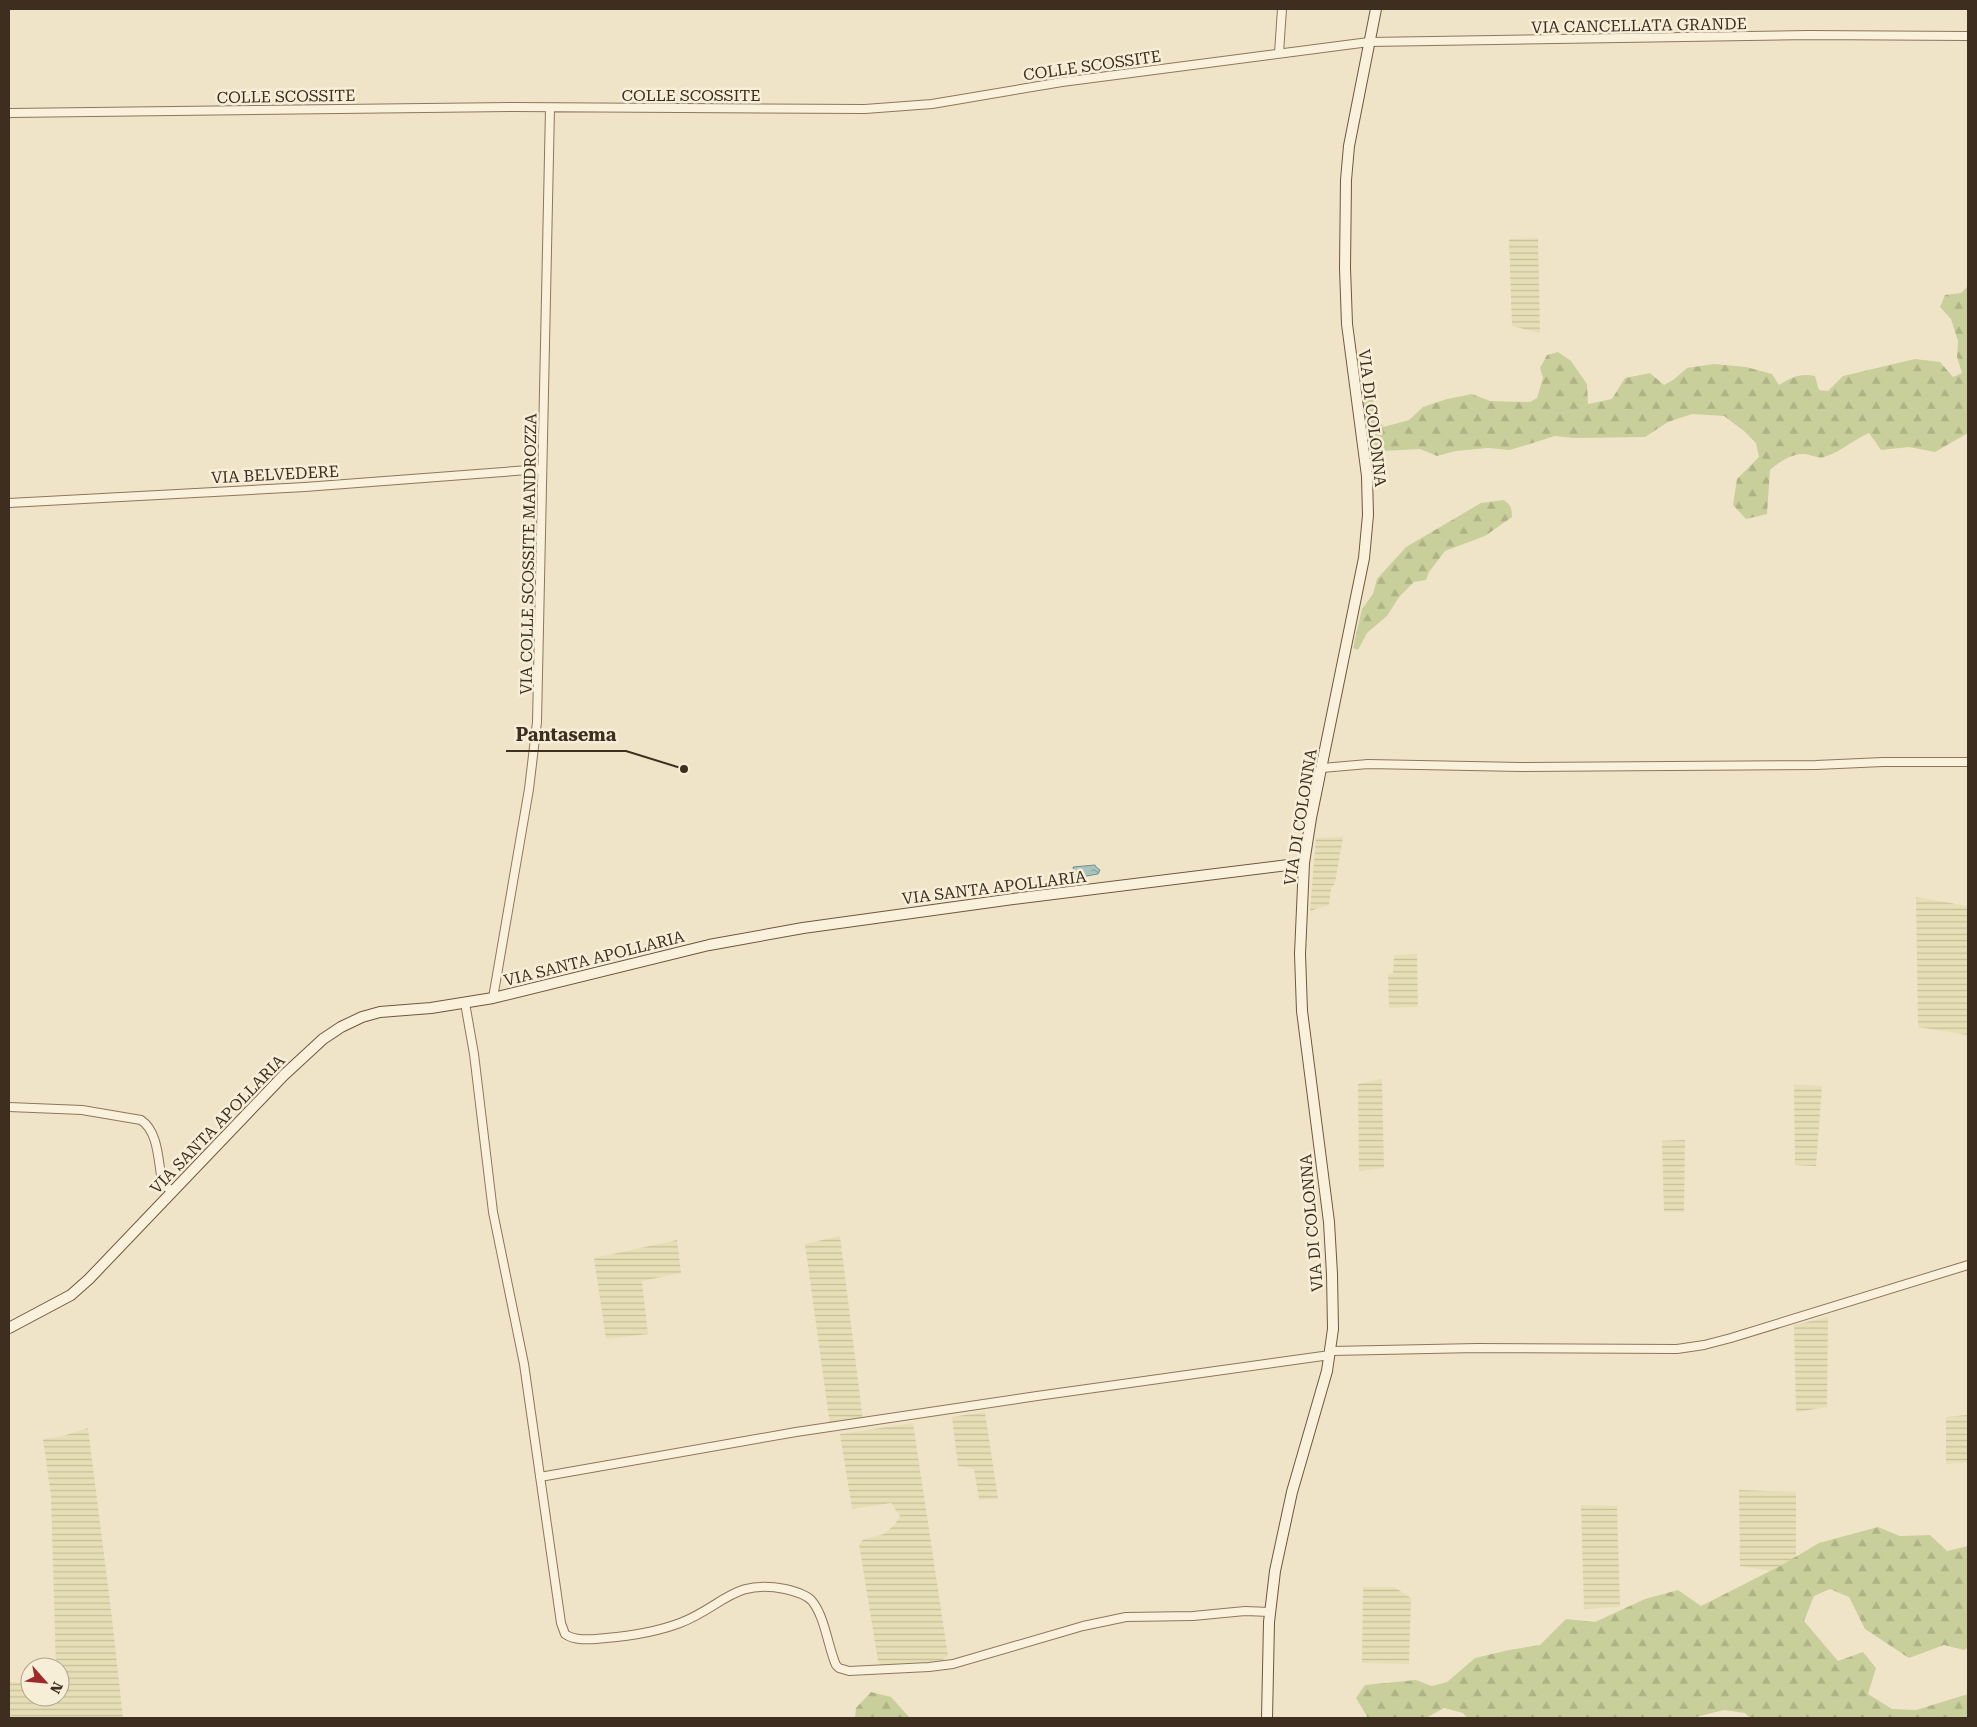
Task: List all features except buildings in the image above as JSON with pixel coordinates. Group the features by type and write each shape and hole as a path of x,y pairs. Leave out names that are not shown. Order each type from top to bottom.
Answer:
{"street":[{"path":"1279,54 1282,9"},
{"name":"VIA DI COLONNA","path":"1267,1718 1270,1612 1273,1580 1283,1528 1331,1353 1333,1311 1330,1240 1302,1012 1300,954 1304,863 1364,558 1368,515 1365,458 1347,324 1345,268 1347,162 1376,9"},
{"name":"VIA CANCELLATA GRANDE","path":"1369,42 1808,35 1968,36"},
{"name":"COLLE SCOSSITE","path":"9,113 550,108 864,109 954,101 1062,82 1369,42"},
{"name":"VIA COLLE SCOSSITE MANDROZZA","path":"493,998 529,789 537,722 550,108"},
{"name":"VIA BELVEDERE","path":"9,503 305,487 542,469"},
{"path":"1322,768 1368,764 1539,767 1968,762"},
{"name":"VIA SANTA APOLLARIA","path":"9,1328 71,1295 90,1279 284,1075 318,1043 333,1032 357,1019 376,1013 493,998 676,953 769,934 1003,900 1304,863"},
{"path":"465,1003 474,1054 493,1212 524,1364 561,1623 565,1634 572,1637 602,1639 656,1630 689,1619 736,1592 761,1586 790,1590 810,1599 817,1610 836,1665 849,1671 953,1664 1083,1626 1126,1617 1193,1616 1245,1611 1270,1612"},
{"path":"9,1107 82,1110 141,1120 148,1126 152,1134 162,1181 166,1187 173,1191"},
{"path":"540,1477 796,1432 1331,1353 1477,1348 1677,1349 1704,1345 1968,1265"}],"shaded area":[{"path":"1538,238 1540,333 1512,326 1509,239"},
{"path":"1343,837 1329,905 1310,911 1316,838"},
{"path":"1916,897 1967,906 1968,1035 1918,1027"},
{"path":"1417,954 1418,1007 1389,1008 1388,974 1393,973 1394,955"},
{"path":"1382,1079 1384,1168 1359,1171 1358,1084"},
{"path":"1794,1085 1822,1086 1816,1166 1795,1165"},
{"path":"1685,1140 1684,1212 1664,1212 1662,1141"},
{"path":"840,1236 863,1421 830,1425 805,1244"},
{"path":"677,1240 681,1273 642,1281 648,1334 606,1339 594,1258"},
{"path":"1828,1317 1827,1407 1796,1412 1794,1325"},
{"path":"985,1412 998,1499 979,1500 974,1469 958,1466 952,1417"},
{"path":"1968,1415 1968,1462 1946,1464 1946,1417"},
{"path":"913,1423 948,1656 940,1662 881,1666 878,1661 859,1544 864,1539 884,1534 895,1524 900,1516 891,1503 852,1509 840,1434"},
{"path":"88,1428 123,1718 9,1718 9,1682 20,1683 20,1707 70,1707 70,1657 56,1657 51,1496 43,1439 60,1437"},
{"path":"1739,1490 1796,1492 1796,1557 1771,1571 1740,1566"},
{"path":"1581,1505 1617,1506 1620,1607 1584,1609"},
{"path":"1363,1587 1394,1587 1411,1598 1409,1664 1362,1663"}],"green space":[{"path":"1968,286 1968,433 1935,452 1909,447 1881,450 1869,433 1824,457 1800,454 1791,457 1770,470 1767,514 1746,519 1733,505 1737,479 1759,457 1756,443 1724,416 1692,414 1668,422 1645,437 1574,438 1555,436 1510,450 1488,448 1456,451 1437,456 1420,449 1383,451 1377,463 1369,461 1359,389 1370,391 1383,427 1409,420 1423,407 1447,399 1472,394 1490,401 1530,402 1537,398 1543,378 1540,368 1547,355 1558,352 1571,361 1587,384 1588,404 1612,399 1625,378 1650,373 1664,385 1687,368 1714,364 1746,367 1772,374 1779,385 1796,376 1815,376 1819,390 1828,391 1843,376 1915,359 1940,362 1953,377 1962,373 1957,357 1958,341 1951,319 1940,307 1945,295 1961,293"},
{"path":"1504,500 1511,507 1512,517 1485,536 1445,551 1429,572 1426,580 1414,582 1399,597 1387,616 1367,633 1358,650 1353,648 1362,609 1373,594 1377,579 1406,547 1481,503"},
{"path":"1878,1527 1900,1536 1930,1535 1947,1551 1968,1546 1968,1648 1964,1650 1944,1645 1909,1658 1865,1629 1849,1597 1830,1589 1814,1596 1804,1621 1838,1661 1863,1652 1876,1668 1868,1694 1892,1709 1916,1710 1968,1694 1968,1718 1750,1718 1745,1713 1724,1710 1692,1718 1467,1718 1463,1713 1444,1708 1426,1718 1368,1718 1356,1698 1365,1685 1416,1680 1432,1686 1447,1682 1475,1658 1540,1645 1566,1619 1595,1622 1645,1599 1678,1590 1701,1606 1780,1566 1819,1543"},
{"path":"871,1692 891,1697 910,1718 855,1718 856,1708"}],"water":[{"path":"1095,865 1100,870 1098,874 1075,878 1073,867"}],"place":[{"name":"Pantasema","path":"684,769"}]}
